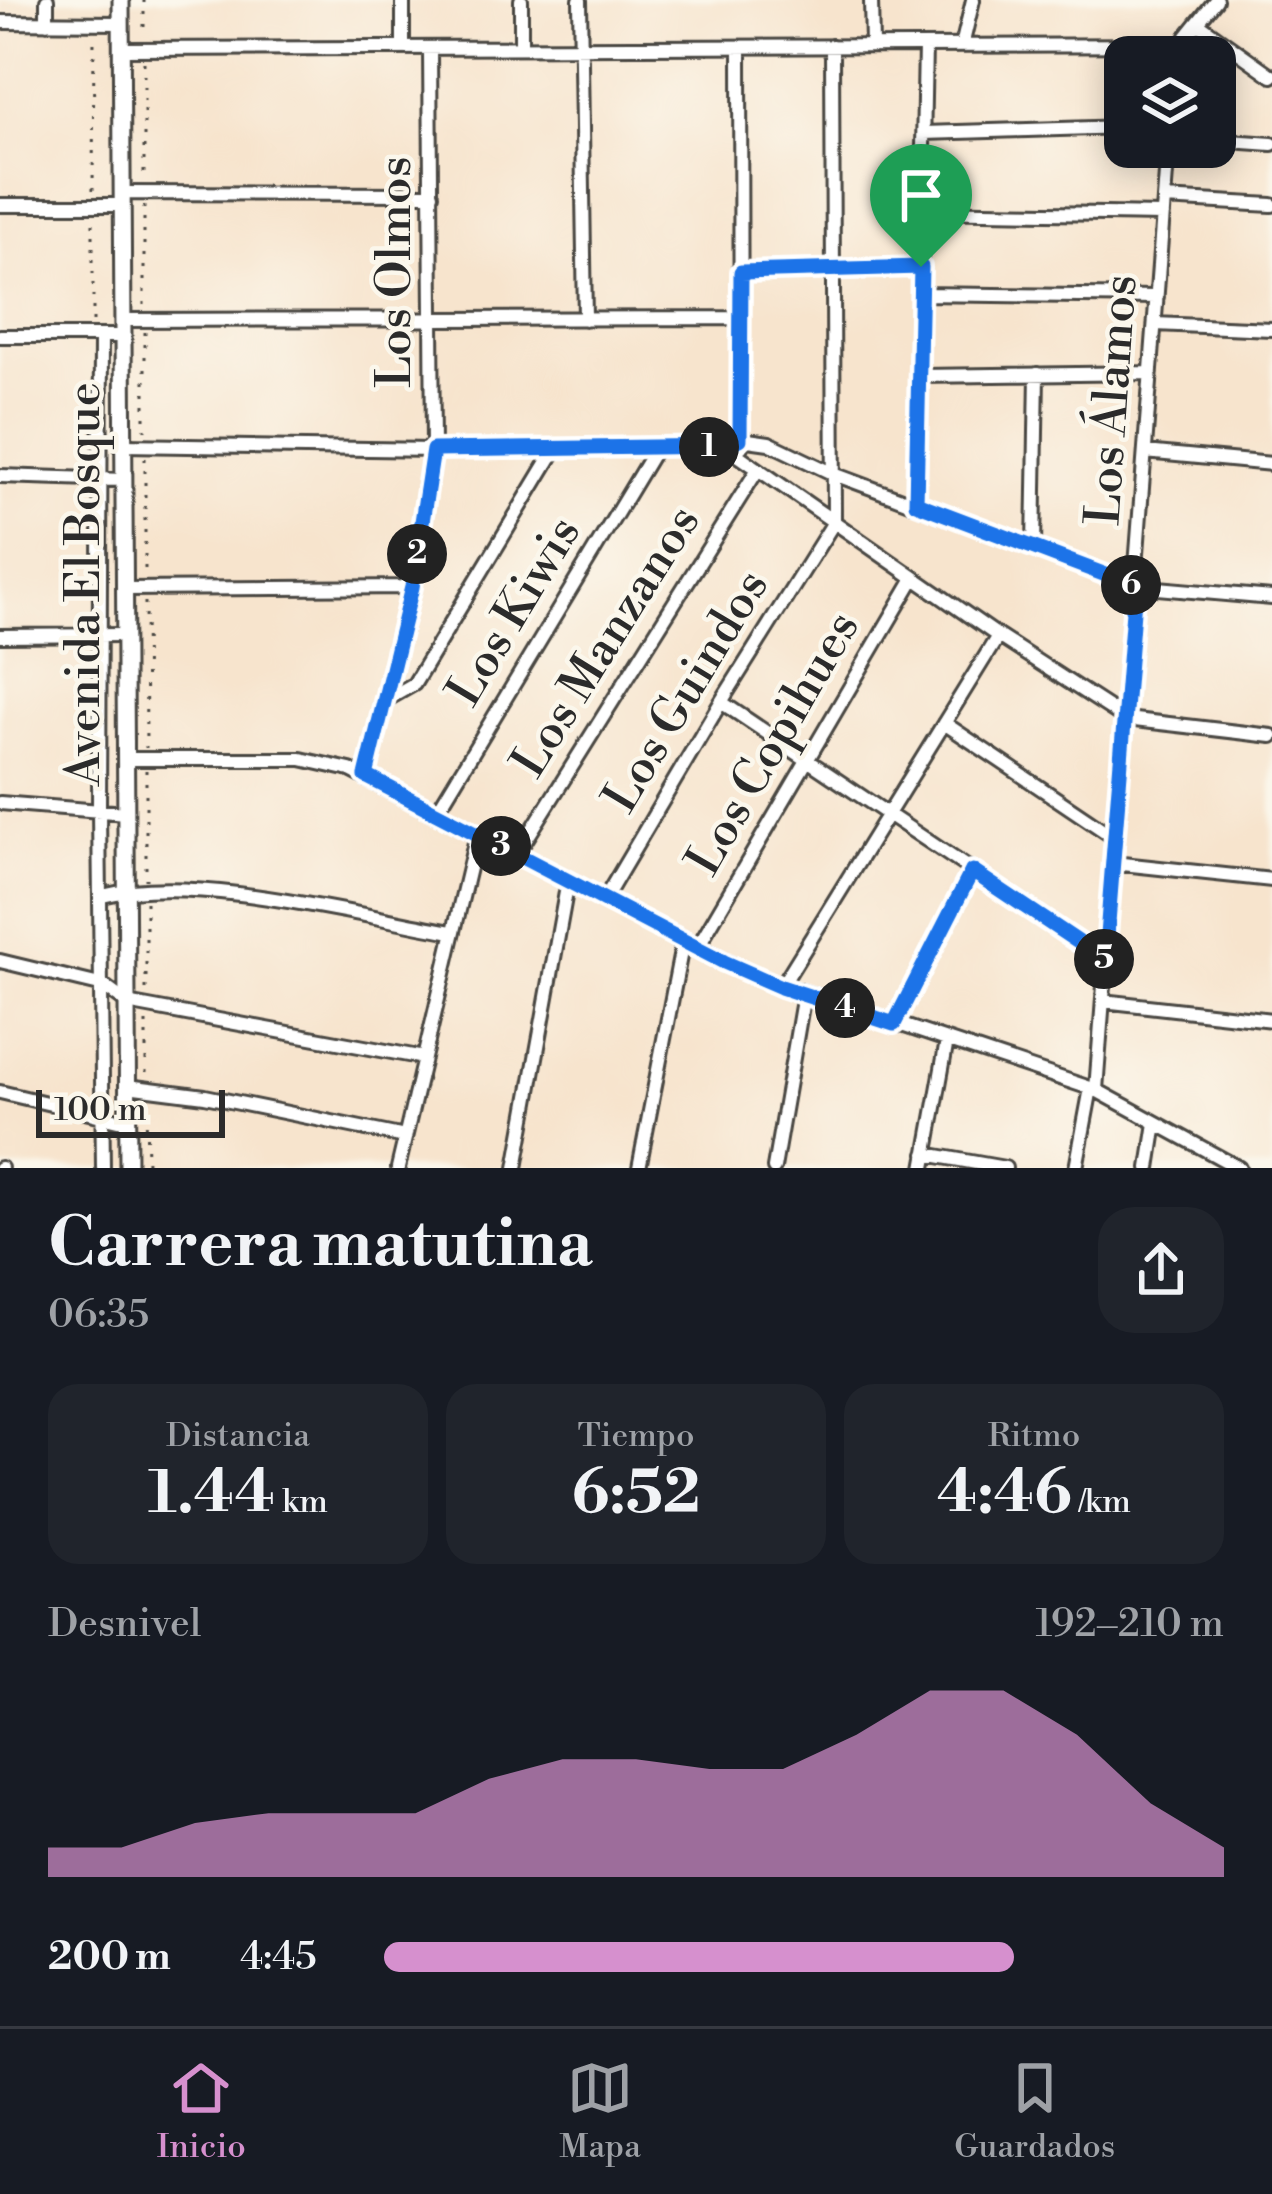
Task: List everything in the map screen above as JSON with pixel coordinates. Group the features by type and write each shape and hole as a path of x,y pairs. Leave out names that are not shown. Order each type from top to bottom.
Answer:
{"main road":[{"name":"Avenida El Bosque","path":"121,0 128,1168"}],"street":[{"path":"46,0 46,22"},
{"path":"403,0 403,48"},
{"path":"521,0 521,47"},
{"path":"580,0 585,319"},
{"path":"871,0 872,46"},
{"path":"962,46 973,0"},
{"path":"1190,36 1216,0"},
{"path":"0,22 121,23"},
{"path":"1198,24 1272,76"},
{"path":"740,46 742,458"},
{"path":"832,46 834,522"},
{"path":"916,503 926,46"},
{"name":"Los Olmos","path":"366,776 412,587 433,450 430,47"},
{"path":"121,49 1104,49"},
{"path":"924,133 1104,128"},
{"path":"1236,141 1272,144"},
{"name":"Los Álamos","path":"1076,1168 1093,1089 1103,1001 1166,168"},
{"path":"0,205 432,194"},
{"path":"1164,199 1272,205"},
{"path":"922,211 1163,215"},
{"path":"741,272 921,267"},
{"path":"920,294 1157,297"},
{"path":"0,336 101,336 123,328 434,319 741,318"},
{"path":"1155,324 1272,329"},
{"name":"Avenida El Bosque","path":"101,336 99,811 104,1168"},
{"path":"1034,548 1036,374"},
{"path":"920,376 1151,374"},
{"path":"123,445 433,450 725,446 740,439 769,442 834,474 1135,586 1272,598"},
{"path":"725,446 1126,719 1272,736"},
{"path":"386,700 414,684 556,448"},
{"name":"Los Kiwis","path":"436,813 656,448"},
{"path":"1145,452 1272,464"},
{"name":"Los Manzanos","path":"517,854 758,469"},
{"path":"0,476 124,480"},
{"name":"Los Guindos","path":"604,900 834,522"},
{"name":"Los Copihues","path":"639,1168 690,944 914,578"},
{"path":"124,589 412,587"},
{"path":"0,636 124,635"},
{"path":"781,987 998,636"},
{"path":"721,702 1105,960"},
{"path":"944,723 1115,838"},
{"path":"125,759 301,759 366,776 781,987 1093,1089 1239,1168"},
{"path":"0,803 126,813"},
{"path":"398,1168 477,834"},
{"path":"1113,863 1272,880"},
{"path":"894,1024 972,871"},
{"path":"516,1168 568,881"},
{"path":"102,896 126,890 191,890 452,932"},
{"path":"0,961 104,986 127,1003 424,1058"},
{"path":"774,1168 804,994"},
{"path":"1103,1001 1272,1020"},
{"path":"947,1041 925,1161 1005,1168"},
{"path":"127,1086 205,1096 405,1137"},
{"path":"0,1092 128,1122"},
{"path":"1149,1168 1156,1124"}],"route":[{"path":"921,267 916,503 1135,586 1105,960 972,871 894,1024 781,987 724,962 366,776 412,587 433,450 725,446 740,439 741,272 921,267"}]}
